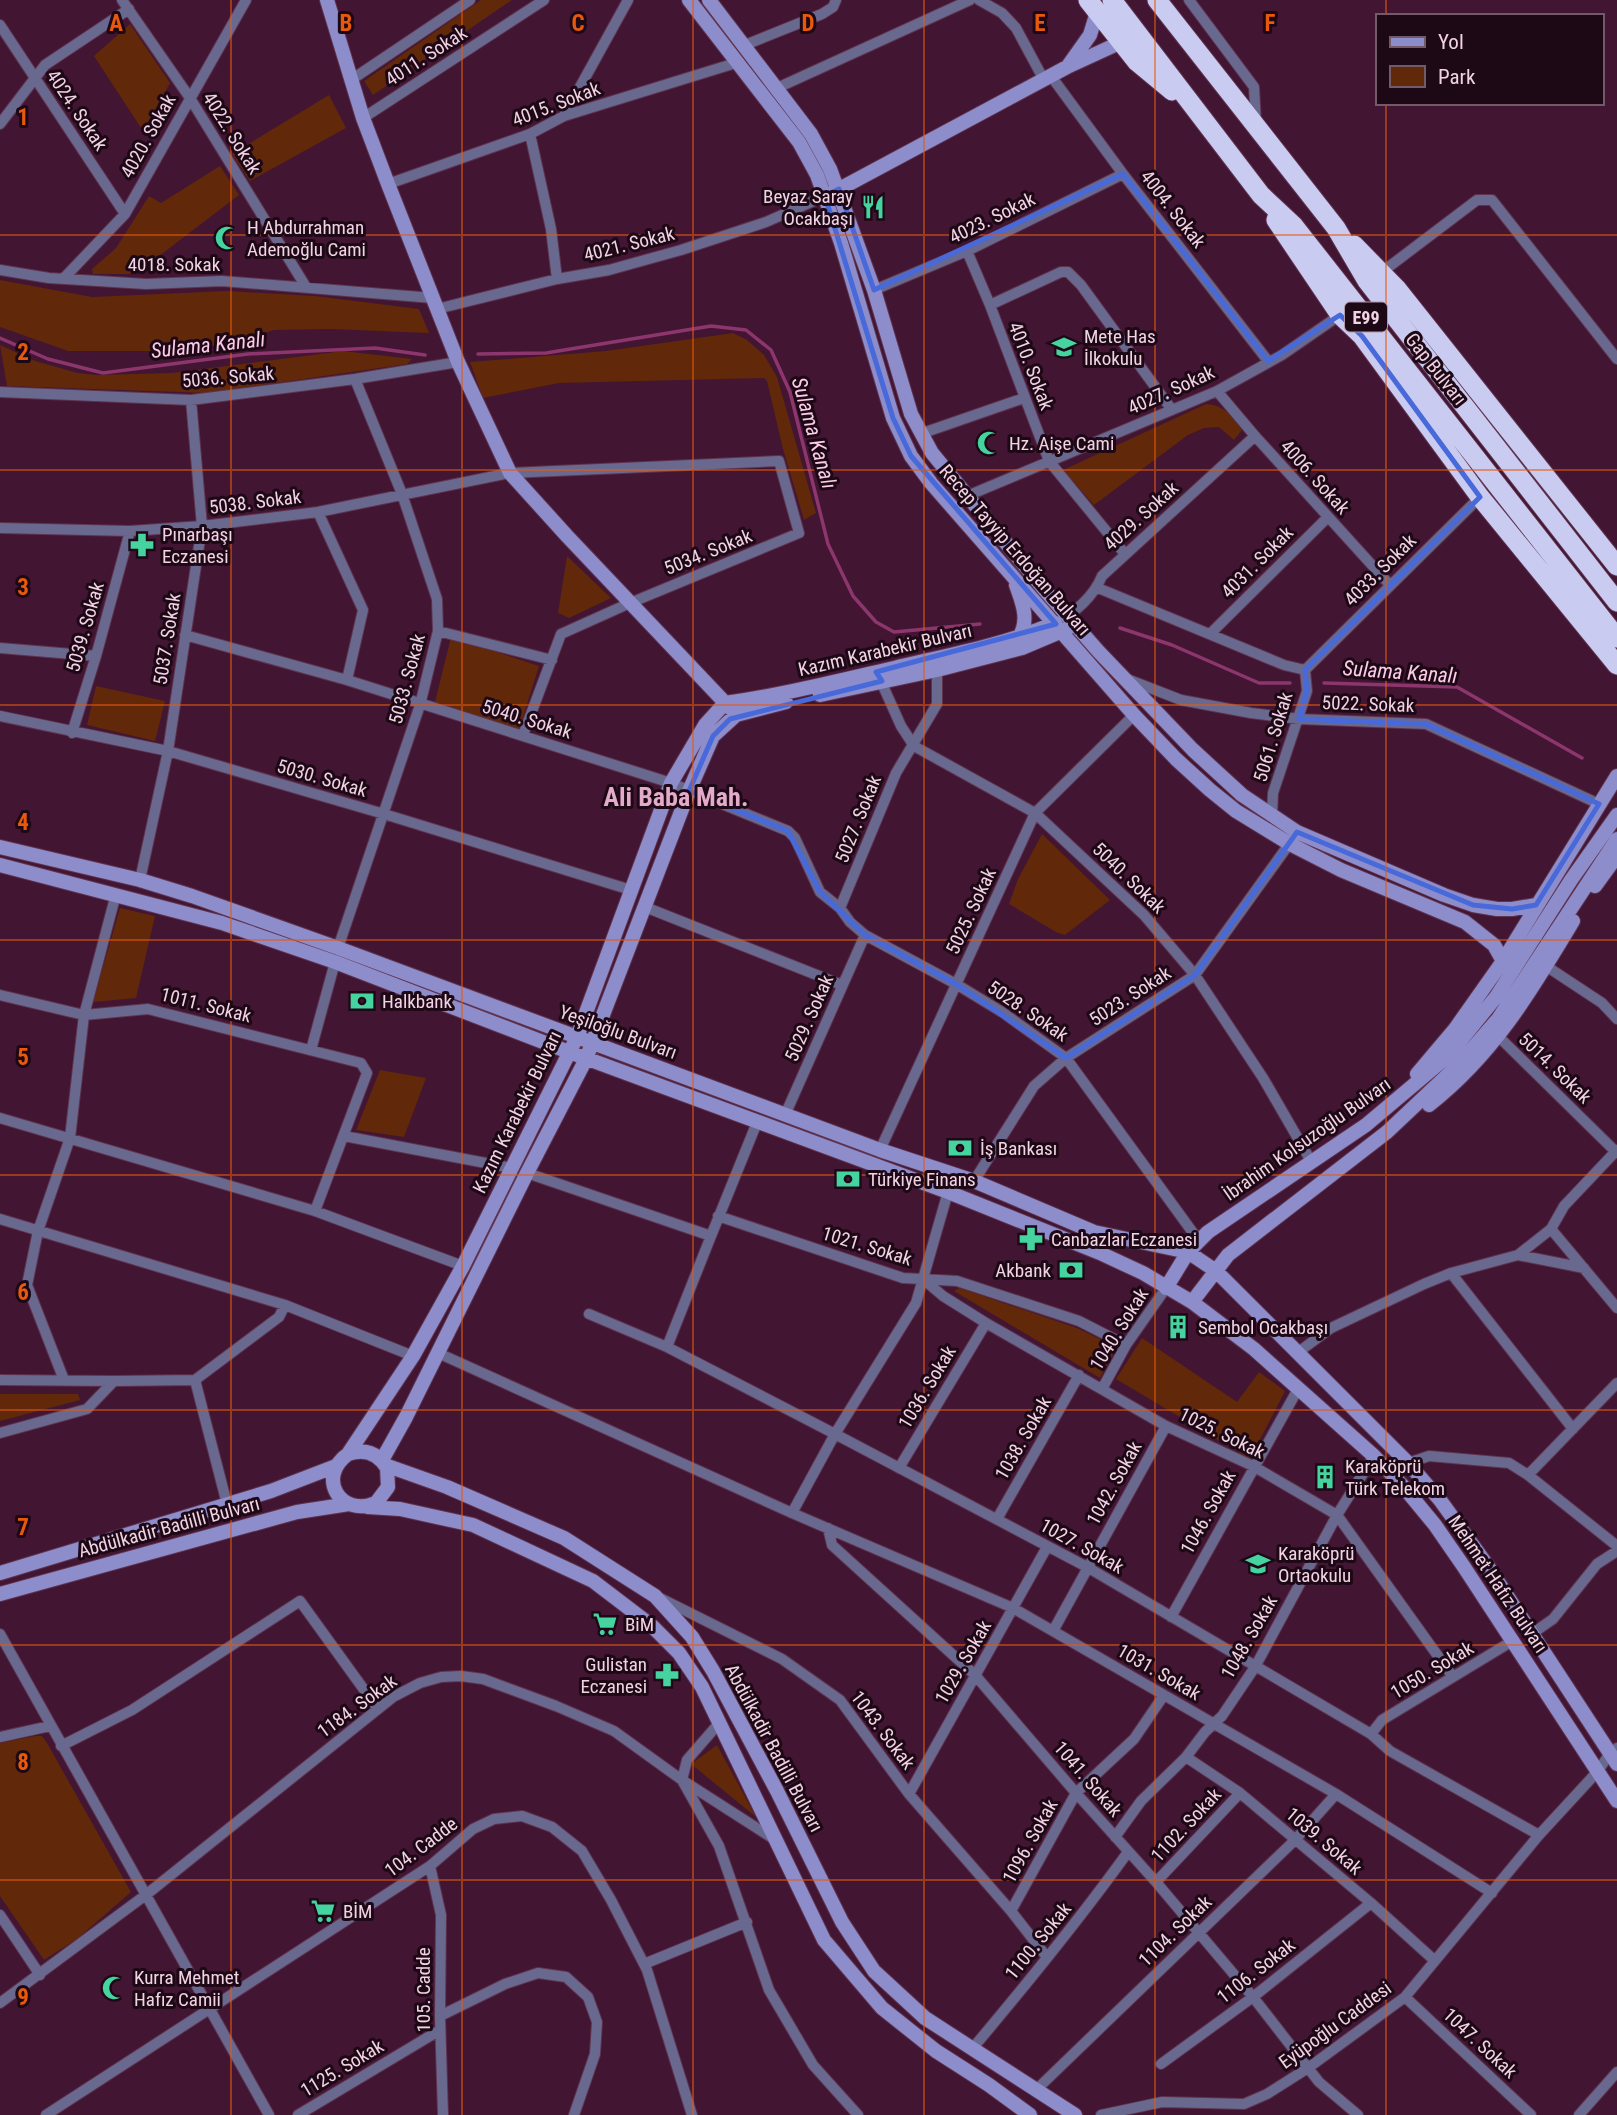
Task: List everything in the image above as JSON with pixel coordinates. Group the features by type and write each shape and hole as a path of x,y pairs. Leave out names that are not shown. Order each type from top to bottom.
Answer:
{"highway":[{"name":"Gap Bulvarı","path":"1157,0 1336,228 1367,281 1617,602"},
{"name":"Gap Bulvarı","path":"1099,4 1197,111 1261,195 1294,226 1617,638"},
{"path":"1261,195 1340,315 1362,336 1480,497 1617,665"},
{"path":"1336,228 1381,272 1617,566"}],"main road":[{"path":"327,0 363,118 388,184 458,362 510,473 736,715"},
{"name":"Recep Tayyip Erdoğan Bulvarı","path":"689,0 799,142 825,196 900,436 931,483 1014,577 1124,678 1223,779 1272,815 1294,838 1340,870 1465,922 1494,945 1503,961"},
{"name":"Recep Tayyip Erdoğan Bulvarı","path":"709,0 811,134 839,189 874,290 911,414 920,434 1134,715 1176,759 1236,811 1294,838 1473,905 1512,909 1536,905"},
{"path":"1067,67 1090,35 1099,4"},
{"path":"825,196 1067,67 1130,38"},
{"path":"1014,577 1025,616 1023,631 1019,637"},
{"name":"Kazım Karabekir Bulvarı","path":"383,1462 586,1059 689,791 713,736 736,715 1065,624"},
{"name":"Kazım Karabekir Bulvarı","path":"348,1454 413,1356 463,1266 577,1037 671,783 705,725 725,703 879,676 937,670 1022,648 1065,624"},
{"path":"1411,1088 1416,1074 1455,1029 1503,961 1617,776"},
{"name":"İbrahim Kolsuzoğlu Bulvarı","path":"1192,1302 1228,1255 1387,1132 1457,1066 1498,1019 1571,880 1617,815"},
{"name":"İbrahim Kolsuzoğlu Bulvarı","path":"1166,1288 1188,1252 1208,1232 1366,1125 1456,1046 1617,839"},
{"name":"Yeşiloğlu Bulvarı","path":"0,847 140,880 192,896 586,1059 758,1120 1100,1253 1143,1273 1192,1302"},
{"path":"1387,1132 1424,1109 1455,1084 1499,1037 1591,892 1617,856"},
{"name":"Yeşiloğlu Bulvarı","path":"0,865 336,955 593,1042 880,1150 974,1181 1094,1232 1188,1252 1216,1271"},
{"name":"Mehmet Hafız Bulvarı","path":"1216,1271 1408,1463 1440,1500 1615,1755"},
{"name":"Mehmet Hafız Bulvarı","path":"1192,1302 1254,1349 1374,1455 1435,1525 1514,1640 1617,1801"},
{"path":"366,1451 383,1462 389,1478 383,1496 367,1506 349,1504 336,1492 333,1475 336,1466 348,1454 366,1451"},
{"name":"Abdülkadir Badilli Bulvarı","path":"383,1462 564,1538 655,1595 692,1637 713,1671 842,1922 874,1971 925,2018 1075,2115"},
{"name":"Abdülkadir Badilli Bulvarı","path":"0,1573 271,1491 336,1466"},
{"name":"Abdülkadir Badilli Bulvarı","path":"0,1594 297,1512 349,1504"},
{"name":"Abdülkadir Badilli Bulvarı","path":"367,1506 400,1509 473,1525 593,1581 652,1626 679,1653 702,1687 824,1940 882,2008 936,2052 1030,2115"}],"street":[{"name":"4020. Sokak","path":"64,278 125,214 246,0"},
{"path":"351,80 470,0"},
{"name":"4011. Sokak","path":"363,118 544,0"},
{"path":"564,116 628,0"},
{"path":"745,45 822,15 833,8 836,0"},
{"path":"777,88 970,0"},
{"name":"4004. Sokak","path":"979,0 1002,13 1016,29 1048,78 1268,362"},
{"path":"1189,0 1254,87 1256,126"},
{"name":"4022. Sokak","path":"126,5 190,98 306,287"},
{"path":"0,124 45,65 126,5"},
{"name":"4024. Sokak","path":"0,25 125,214"},
{"name":"4015. Sokak","path":"388,184 530,134 564,116 739,62"},
{"path":"530,134 551,229 557,279"},
{"name":"4023. Sokak","path":"874,290 967,251 1123,174"},
{"name":"4021. Sokak","path":"435,304 609,270 766,222 825,196"},
{"path":"1381,272 1477,200 1492,200 1617,359"},
{"name":"4010. Sokak","path":"967,251 990,304 1049,461 1125,554"},
{"name":"4018. Sokak","path":"0,270 49,278 146,284 222,281 306,287 435,304"},
{"path":"990,304 1062,272 1068,272 1081,285 1172,410"},
{"name":"4027. Sokak","path":"967,496 1217,391 1282,355 1340,315"},
{"name":"5036. Sokak","path":"0,392 191,400 355,379 458,362"},
{"name":"5033. Sokak","path":"311,1050 336,955 420,705 438,631 437,599 402,494 355,379"},
{"name":"4006. Sokak","path":"1217,391 1390,584"},
{"path":"920,434 1024,398"},
{"name":"5037. Sokak","path":"140,880 168,751 202,526 191,400"},
{"name":"4029. Sokak","path":"1065,624 1098,588 1102,576 1255,436"},
{"name":"5038. Sokak","path":"0,528 130,531 202,526 318,512 510,473 779,461 799,533"},
{"name":"4033. Sokak","path":"1305,670 1480,497"},
{"path":"318,512 363,610 346,680"},
{"name":"4031. Sokak","path":"1210,633 1328,517"},
{"name":"5039. Sokak","path":"72,733 130,531"},
{"name":"5034. Sokak","path":"523,735 561,634 799,533"},
{"path":"1098,588 1283,664 1305,670"},
{"path":"438,631 552,660"},
{"name":"5040. Sokak","path":"185,635 346,680 671,783 788,831 795,838 820,892"},
{"path":"0,648 96,656"},
{"name":"5027. Sokak","path":"840,908 896,773 937,704 937,670"},
{"name":"5061. Sokak","path":"1272,815 1273,793 1307,691 1305,670"},
{"path":"879,676 901,726 914,746"},
{"name":"5022. Sokak","path":"1124,678 1181,700 1251,713 1299,719 1426,724 1599,804"},
{"name":"5025. Sokak","path":"880,1150 1035,813 1134,715"},
{"name":"5030. Sokak","path":"0,716 168,751 631,890"},
{"name":"5040. Sokak","path":"914,746 1035,813 1144,915 1195,975 1263,1079 1311,1161"},
{"name":"5023. Sokak","path":"974,1181 1034,1086 1066,1058 1195,975 1294,838"},
{"name":"5028. Sokak","path":"820,892 840,908 850,922 865,935 1002,1012 1066,1058 1199,1241"},
{"path":"64,1380 27,1285 38,1231 70,1138 84,1015 116,894"},
{"path":"645,907 842,985"},
{"name":"5029. Sokak","path":"785,1115 865,935"},
{"path":"1546,966 1602,1003 1617,1019"},
{"name":"1011. Sokak","path":"0,995 84,1015 148,1009 361,1063 367,1073 344,1136"},
{"name":"5014. Sokak","path":"1499,1037 1617,1151"},
{"path":"0,1118 315,1211 463,1266"},
{"path":"667,1347 758,1120"},
{"path":"315,1211 344,1136 512,1168"},
{"path":"1297,1353 1331,1328 1451,1273 1518,1255 1551,1229 1564,1206 1617,1151"},
{"path":"527,1173 711,1236"},
{"path":"792,1513 835,1434 916,1303 948,1192"},
{"name":"1021. Sokak","path":"718,1216 902,1279 957,1281 1079,1321 1126,1345"},
{"path":"0,1219 285,1305 413,1356"},
{"path":"1551,1229 1617,1308"},
{"path":"1518,1255 1584,1268"},
{"path":"1451,1273 1573,1429"},
{"name":"1025. Sokak","path":"923,1279 943,1296 986,1323 1166,1426 1253,1466 1337,1515 1452,1677"},
{"name":"1040. Sokak","path":"1102,1389 1126,1345 1166,1288"},
{"path":"0,1380 195,1380 279,1317 285,1305"},
{"name":"1027. Sokak","path":"589,1314 667,1347 1087,1567 1371,1734 1390,1752 1539,1835"},
{"name":"1036. Sokak","path":"899,1468 986,1323"},
{"name":"1031. Sokak","path":"438,1353 792,1513 1013,1608 1336,1794 1492,1893"},
{"name":"1038. Sokak","path":"997,1519 1079,1375"},
{"path":"195,1380 227,1504"},
{"path":"0,1433 88,1409 114,1381"},
{"path":"1528,1475 1617,1383"},
{"name":"1046. Sokak","path":"1171,1617 1298,1389"},
{"name":"1042. Sokak","path":"1053,1631 1166,1426"},
{"name":"1048. Sokak","path":"1115,1837 1141,1801 1186,1757 1222,1716 1255,1667 1337,1515 1374,1455"},
{"path":"1408,1463 1429,1456 1509,1463 1528,1475 1617,1549 1597,1564 1553,1619 1533,1633"},
{"name":"1041. Sokak","path":"828,1528 832,1545 975,1675 1156,1882 1253,1997 1319,2082 1357,2115"},
{"name":"1029. Sokak","path":"909,1794 1047,1547"},
{"name":"1043. Sokak","path":"655,1595 782,1659 840,1700 909,1794 1046,1956"},
{"path":"61,1746 132,1710 300,1601 378,1709"},
{"path":"0,1634 270,2115"},
{"name":"1050. Sokak","path":"1371,1734 1382,1720 1514,1640"},
{"name":"1184. Sokak","path":"0,2003 147,1894 378,1709 420,1683 441,1677 483,1679 614,1731 682,1780 774,1839"},
{"name":"1096. Sokak","path":"1010,1911 1076,1793 1134,1739 1164,1695"},
{"path":"720,1723 687,1759 682,1780 719,1846 769,1990 813,2065 858,2115"},
{"path":"0,1737 50,1726"},
{"name":"Eyüpoğlu Caddesi","path":"1101,2115 1162,2102 1244,2104 1267,2094 1308,2068 1405,1997 1539,1835 1615,1755"},
{"name":"1039. Sokak","path":"1186,1757 1240,1793 1434,1959"},
{"name":"1102. Sokak","path":"1156,1882 1240,1793"},
{"name":"1104. Sokak","path":"1036,2090 1295,1840 1336,1794"},
{"name":"104. Cadde","path":"46,2115 429,1866 473,1829 494,1819 522,1816 552,1827 582,1851 611,1900 644,1964 692,2115"},
{"name":"1100. Sokak","path":"972,2049 1083,1914 1128,1852"},
{"name":"105. Cadde","path":"429,1866 441,1915 440,2029 443,2115"},
{"name":"1106. Sokak","path":"1161,2064 1253,1997 1371,1903"},
{"path":"0,1915 40,1975"},
{"path":"644,1964 747,1922"},
{"path":"440,2017 516,1980 538,1973 566,1977 589,1997 597,2022 595,2054 574,2115"},
{"name":"1047. Sokak","path":"1405,1997 1531,2115"},
{"name":"1125. Sokak","path":"298,2115 440,2029"},
{"path":"1579,2115 1617,2072"}],"highlighted area":[{"path":"1123,174 1268,361 1340,315 1362,336 1480,497 1305,670 1307,691 1299,719 1426,724 1599,804 1536,905 1512,909 1473,905 1297,832 1195,975 1066,1058 956,984 865,935 820,892 788,831 689,791 713,736 730,719 882,681 876,672 1056,624 911,456 893,418 825,196 839,189 874,290"}],"green space":[{"path":"481,0 512,0 373,95 364,81"},
{"path":"130,24 170,83 143,131 94,56"},
{"path":"329,95 346,128 250,181 232,154"},
{"path":"220,166 239,195 146,266 129,274 93,274 92,269 116,248 149,196 161,203"},
{"path":"0,280 92,297 227,291 315,296 419,309 429,333 274,330 228,344 174,351 68,351 0,327"},
{"path":"733,333 747,340 764,355 777,377 816,513 804,520 764,378 559,383 483,398 470,362 606,351"},
{"path":"0,345 35,361 96,375 172,373 343,351 412,359 407,364 208,393 7,386"},
{"path":"1206,404 1223,409 1242,430 1234,440 1219,427 1204,428 1188,435 1094,505 1063,470"},
{"path":"567,556 611,598 569,618 558,613"},
{"path":"451,637 539,666 519,730 435,702"},
{"path":"96,686 165,701 155,741 87,725"},
{"path":"1042,834 1110,900 1065,935 1009,904 1018,879"},
{"path":"120,908 155,916 136,998 93,1002"},
{"path":"380,1070 426,1078 404,1137 356,1130"},
{"path":"959,1288 1077,1328 1117,1347 1100,1378 954,1291"},
{"path":"1142,1338 1237,1402 1259,1372 1285,1391 1250,1459 1116,1379"},
{"path":"0,1394 78,1394 80,1400 0,1421"},
{"path":"42,1736 47,1743 131,1892 78,1938 44,1960 0,1896 0,1743"},
{"path":"717,1745 756,1817 691,1764"}],"waterway":[{"name":"Sulama Kanalı","path":"478,354 546,353 711,326 746,330 771,350 790,392 828,544 853,596 876,622 894,632 980,624"},
{"name":"Sulama Kanalı","path":"0,338 48,359 103,373 248,354 375,348 425,355"},
{"name":"Sulama Kanalı","path":"1120,628 1172,645 1259,683 1290,683"},
{"name":"Sulama Kanalı","path":"1324,683 1457,687 1582,758"}],"place":[{"name":"Beyaz Saray Ocakbaşı","path":"873,207"},
{"name":"H Abdurrahman Ademoğlu Cami","path":"227,238"},
{"name":"Mete Has İlkokulu","path":"1064,347"},
{"name":"Hz. Aişe Cami","path":"989,443"},
{"name":"Pınarbaşı Eczanesi","path":"142,545"},
{"name":"Halkbank","path":"362,1001"},
{"name":"İş Bankası","path":"960,1148"},
{"name":"Türkiye Finans","path":"848,1179"},
{"name":"Canbazlar Eczanesi","path":"1031,1239"},
{"name":"Akbank","path":"1071,1270"},
{"name":"Sembol Ocakbaşı","path":"1178,1327"},
{"name":"Karaköprü Türk Telekom","path":"1325,1477"},
{"name":"Karaköprü Ortaokulu","path":"1258,1564"},
{"name":"BiM","path":"605,1624"},
{"name":"Gulistan Eczanesi","path":"667,1675"},
{"name":"BİM","path":"323,1911"},
{"name":"Kurra Mehmet Hafız Camii","path":"114,1988"}],"district":[{"name":"Ali Baba Mah.","path":"676,797"}]}
